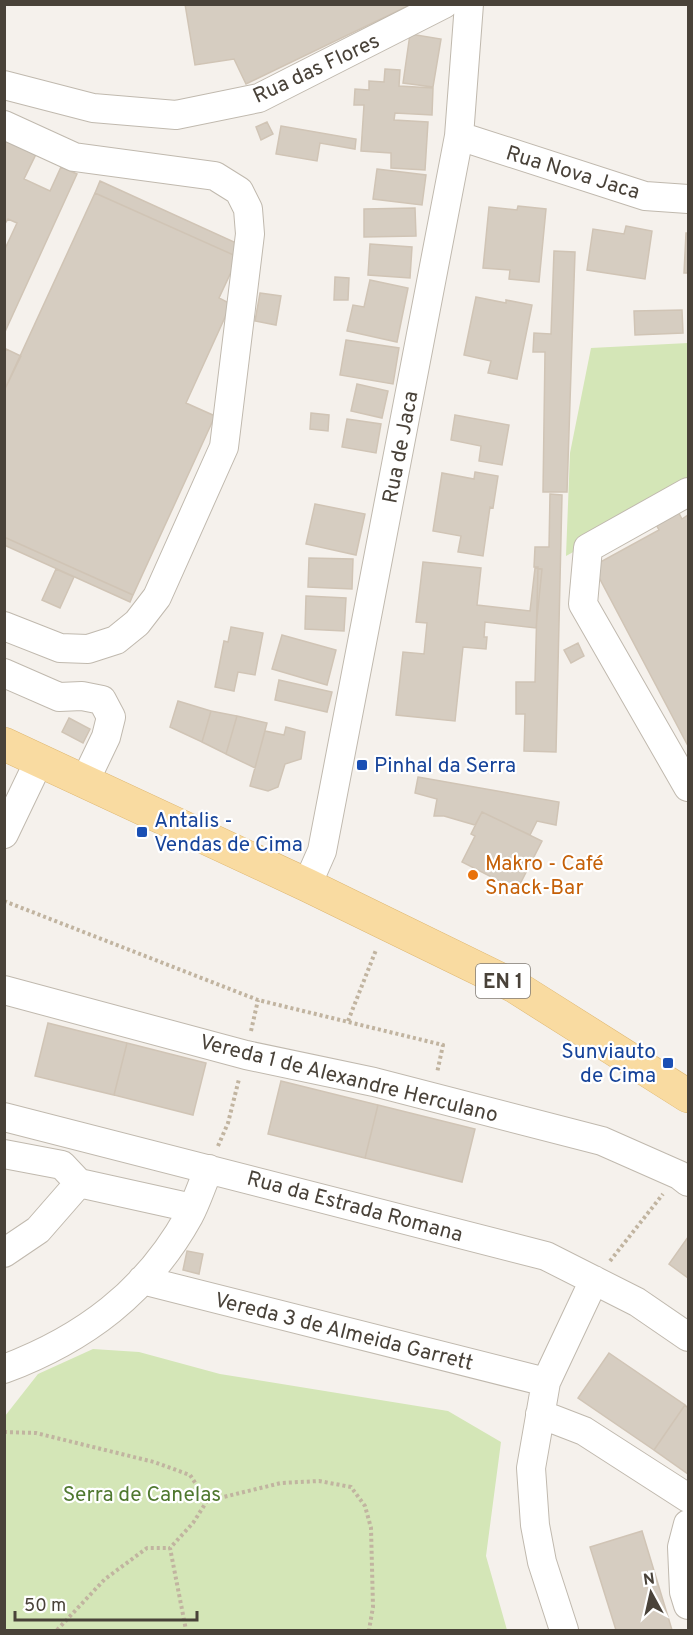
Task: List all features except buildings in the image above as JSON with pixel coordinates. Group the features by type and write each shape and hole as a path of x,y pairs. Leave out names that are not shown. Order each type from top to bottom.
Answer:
{"main road":[{"name":"EN 1","path":"4,744 307,885 514,986 688,1096"}],"street":[{"name":"Rua das Flores","path":"4,85 93,108 176,115 259,98 444,4"},
{"name":"Rua de Jaca","path":"307,885 322,851 459,136 469,4"},
{"path":"4,125 74,157 215,176 239,191 248,209 250,234 224,447 157,597 137,623 116,640 88,649 60,648 4,626"},
{"name":"Rua Nova Jaca","path":"459,136 645,196 688,199"},
{"path":"688,492 588,548 583,604 688,787"},
{"path":"4,673 59,697 82,696 102,700 111,717 106,737 84,783"},
{"path":"4,834 39,761"},
{"name":"Vereda 1 de Alexandre Herculano","path":"4,990 246,1054 374,1082 602,1141 684,1178"},
{"name":"Rua da Estrada Romana","path":"4,1118 546,1256 637,1302 688,1337"},
{"path":"4,1154 62,1165 79,1183 192,1208"},
{"path":"4,1369 38,1356 90,1327 122,1302 159,1262 192,1208 209,1169"},
{"path":"4,1253 38,1230 79,1183"},
{"path":"564,1630 542,1562 535,1525 531,1468 546,1382 594,1280"},
{"name":"Vereda 3 de Almeida Garrett","path":"142,1281 546,1382"},
{"path":"540,1413 584,1431 688,1498"},
{"path":"688,1524 682,1547 684,1592 688,1605"}],"path":[{"path":"4,901 258,1000 443,1045 436,1077"},
{"path":"348,1022 387,923"},
{"path":"228,1123 240,1074"},
{"path":"594,1280 684,1178"},
{"path":"4,1432 36,1433 154,1462 190,1475 207,1501"},
{"path":"57,1630 105,1579 147,1548 170,1548 193,1523 207,1501 281,1483 319,1481 351,1487 365,1506 371,1528 373,1607 369,1630"},
{"path":"170,1548 186,1630"}],"green space":[{"path":"688,343 688,489 566,556 570,453 591,348"},
{"name":"Serra de Canelas","path":"93,1349 139,1352 220,1374 448,1411 501,1442 486,1556 507,1630 5,1630 5,1416 38,1374"}],"place":[{"name":"Pinhal da Serra","path":"362,765"},
{"name":"Antalis - Vendas de Cima","path":"142,832"},
{"name":"Makro - Café Snack-Bar","path":"473,875"},
{"name":"Sunviauto de Cima","path":"668,1063"}]}
